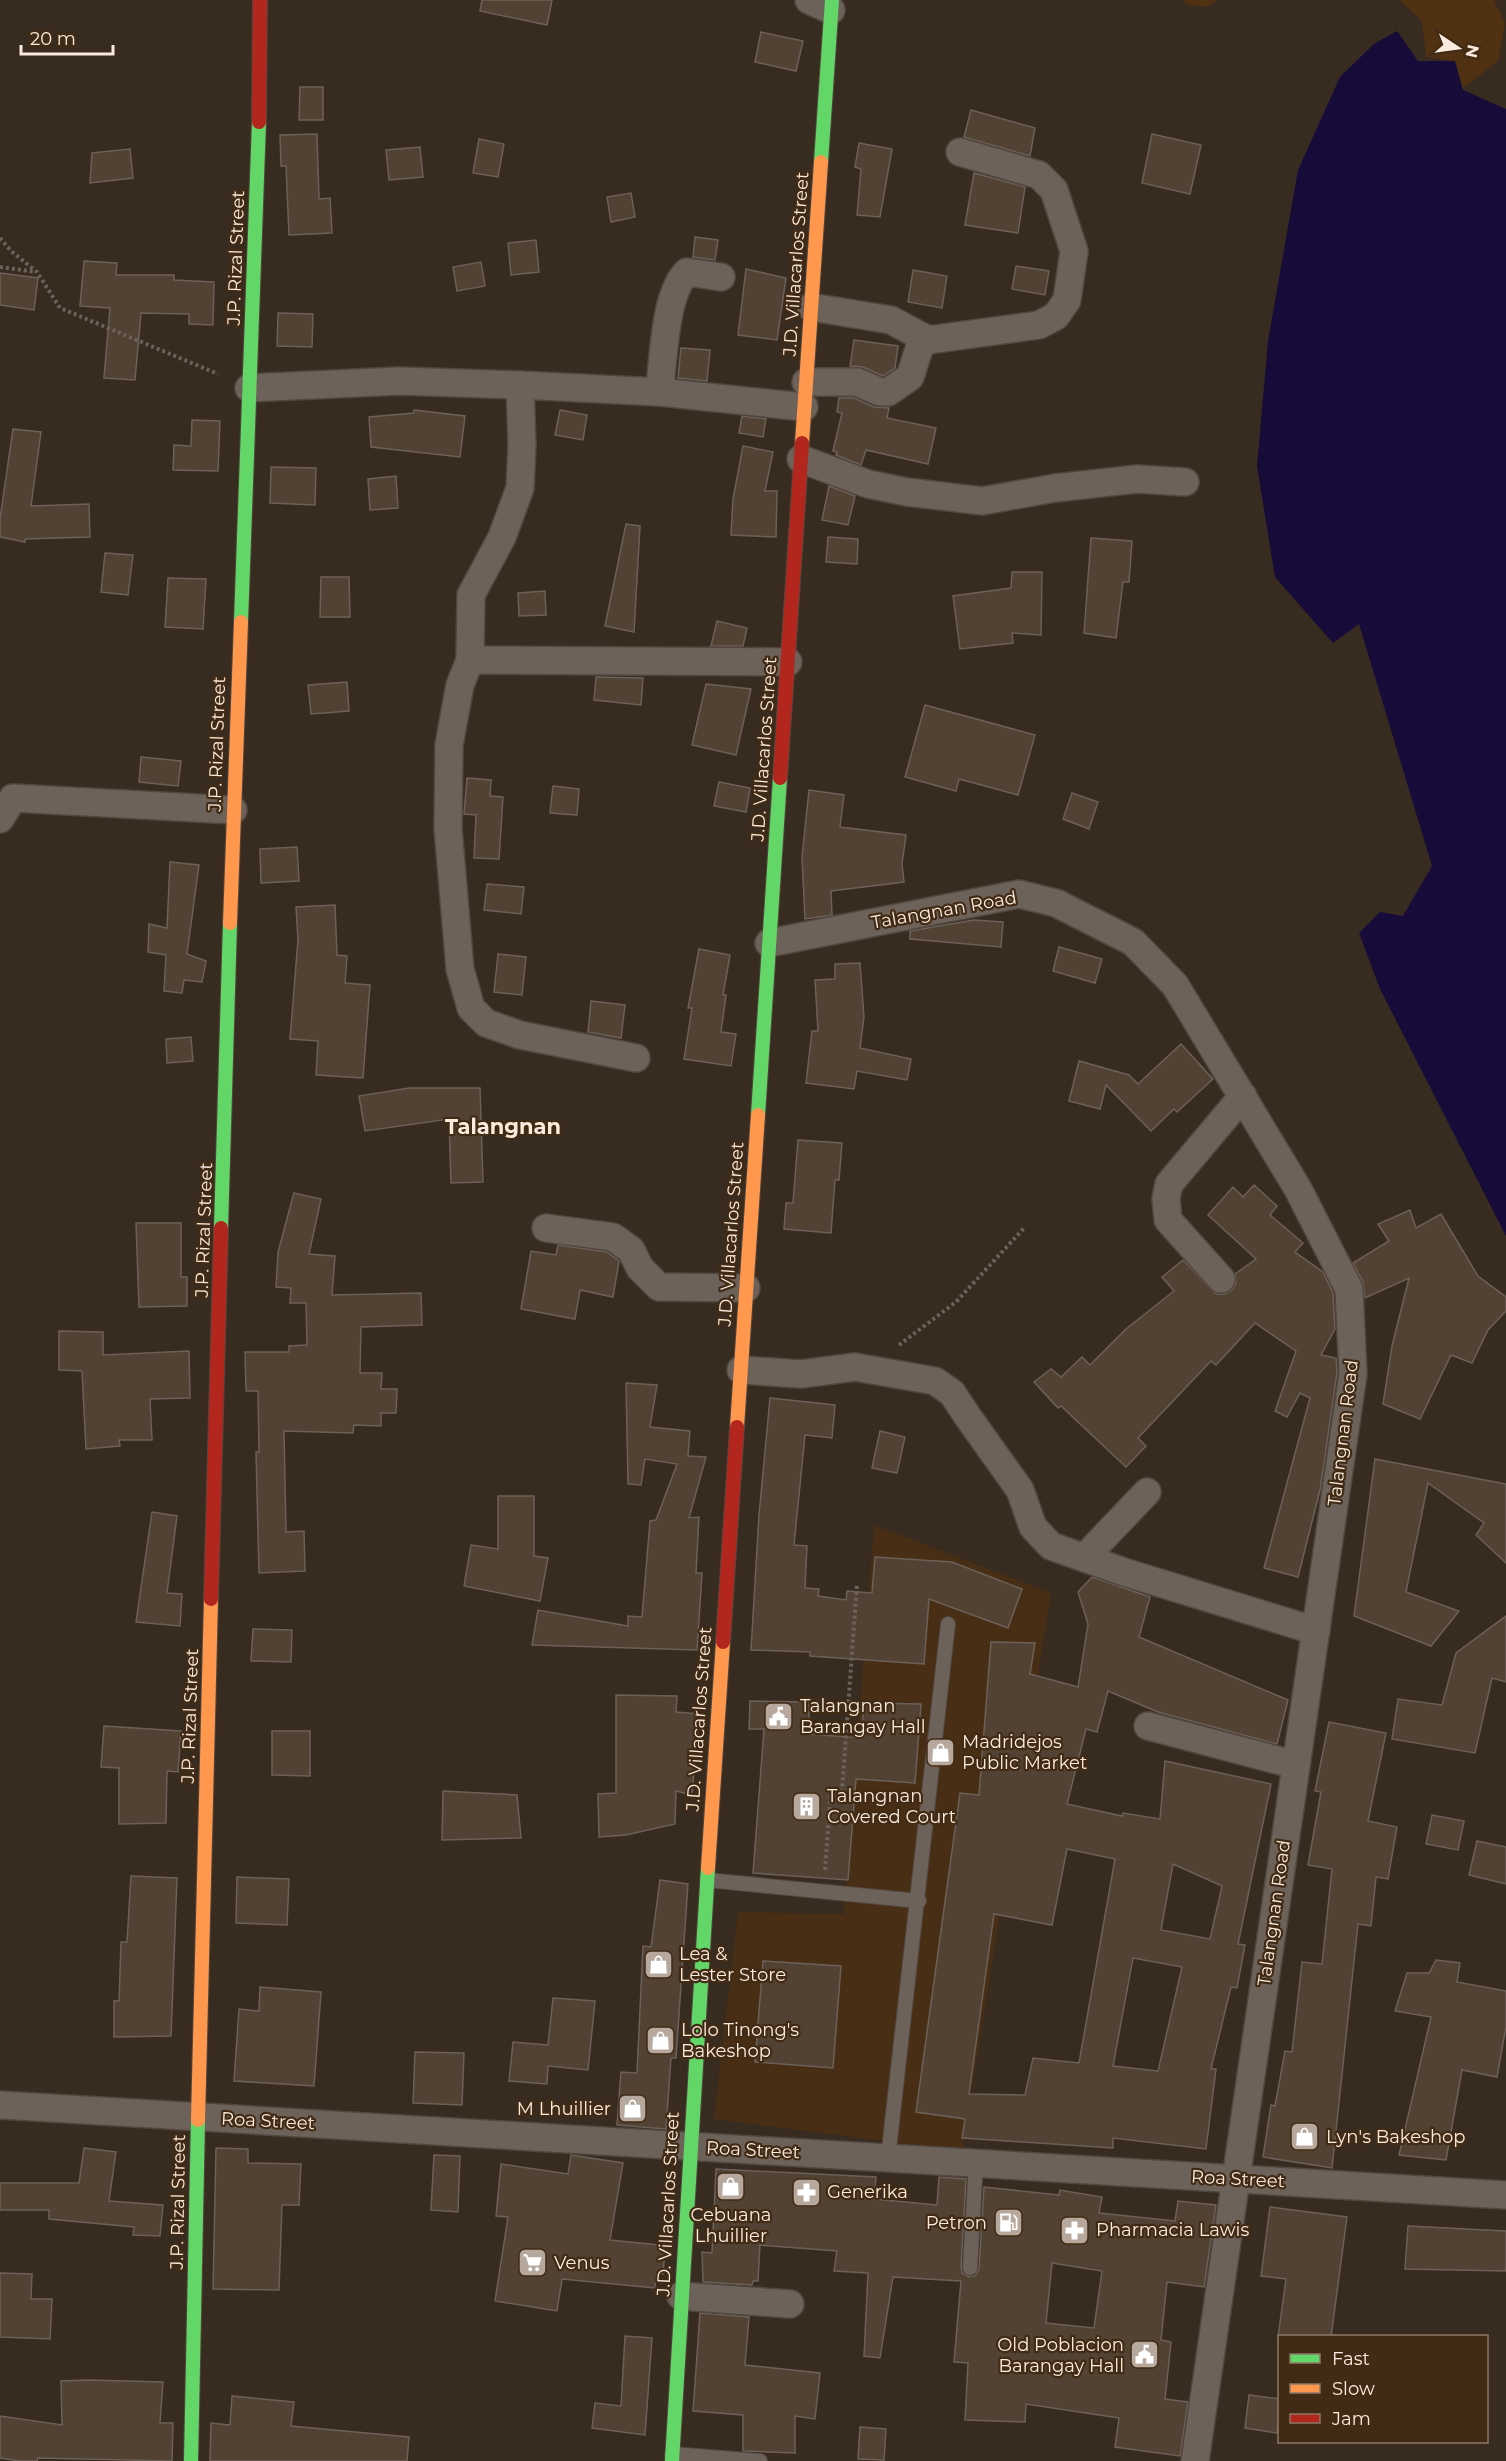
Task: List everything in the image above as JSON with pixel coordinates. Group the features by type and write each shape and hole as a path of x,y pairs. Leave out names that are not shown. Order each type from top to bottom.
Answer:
{"street":[{"name":"J.P. Rizal Street","path":"191,2461 233,810 261,79 260,0"},
{"name":"J.D. Villacarlos Street","path":"672,2457 689,2146 811,307 824,3"},
{"path":"249,387 399,381 659,392 805,395 857,382 880,393 888,392 910,377 915,368 920,346 928,340 1039,325 1056,316 1067,300 1074,251 1054,190 1039,175 960,152"},
{"path":"659,392 672,302 680,279 687,272 721,277"},
{"path":"811,307 891,320 928,340"},
{"path":"520,385 522,445 519,488 502,537 471,595 470,660 460,685 449,745 448,828 460,969 471,1008 486,1023 520,1035 636,1058"},
{"path":"801,459 868,484 907,492 982,501 1055,488 1137,479 1185,482"},
{"path":"470,660 788,662"},
{"path":"0,819 13,798 233,810"},
{"name":"Talangnan Road","path":"769,943 1019,894 1056,903 1133,942 1175,985 1298,1189 1349,1289 1353,1374 1234,2179 1195,2461"},
{"path":"1221,1279 1168,1220 1166,1198 1169,1184 1243,1096"},
{"path":"546,1228 613,1237 631,1250 640,1268 659,1287 746,1288"},
{"path":"741,1370 801,1374 855,1367 934,1381 952,1393 1020,1490 1033,1527 1051,1546 1124,1572 1316,1631"},
{"path":"1085,1557 1147,1492"},
{"path":"1148,1726 1296,1765"},
{"name":"Roa Street","path":"0,2105 1506,2195"},
{"path":"681,2296 790,2304"}],"lane":[{"path":"888,2158 919,1901 948,1624"},
{"path":"707,1880 919,1901"},
{"path":"970,2268 976,2163"},
{"path":"672,2457 760,2461"}],"path":[{"path":"0,238 11,252 37,272 60,308 249,387"},
{"path":"0,267 37,272"},
{"path":"867,1370 956,1302 1025,1227"},
{"path":"823,1892 831,1790 842,1791 856,1584"}],"shaded area":[{"path":"1184,0 1218,0 1206,7 1186,4"},
{"path":"1400,0 1494,0 1505,23 1498,61 1462,89 1455,61 1426,57 1422,21"},
{"path":"1397,31 1418,61 1455,61 1463,90 1506,109 1506,1236 1380,989 1359,933 1380,912 1403,916 1432,866 1359,624 1333,643 1275,577 1257,466 1268,341 1298,170 1340,77 1374,44"},
{"name":"Madridejos Public Market","path":"874,1525 1051,1593 962,2151 714,2119 738,1912 844,1914"}],"building":[{"path":"482,0 552,0 547,25 480,11"},
{"path":"761,32 803,41 796,71 755,62"},
{"path":"300,87 323,87 323,120 299,120"},
{"path":"971,110 1035,128 1030,156 964,137"},
{"path":"317,134 319,199 330,198 332,233 289,235 286,166 281,166 280,135"},
{"path":"1152,134 1201,145 1190,194 1142,183"},
{"path":"479,139 504,144 498,177 473,173"},
{"path":"859,143 892,149 880,217 857,215 861,169 855,167"},
{"path":"420,147 423,177 389,180 386,150"},
{"path":"130,149 133,178 90,183 92,153"},
{"path":"974,173 1025,187 1018,233 965,225"},
{"path":"631,193 635,217 611,222 607,197"},
{"path":"695,237 718,240 715,260 693,257"},
{"path":"536,240 539,272 511,275 508,243"},
{"path":"84,261 117,263 116,275 174,275 174,280 214,282 213,325 189,324 189,314 141,313 135,380 104,378 110,308 80,306"},
{"path":"481,262 485,286 457,291 453,267"},
{"path":"1016,266 1049,271 1045,295 1012,289"},
{"path":"746,269 786,278 777,340 738,335"},
{"path":"913,270 947,276 942,308 908,302"},
{"path":"0,273 38,278 34,310 0,305"},
{"path":"278,313 313,314 312,347 277,346"},
{"path":"854,340 898,346 895,368 883,376 863,367 850,366"},
{"path":"681,348 710,350 707,381 678,378"},
{"path":"839,398 854,398 874,407 889,408 887,418 936,428 928,464 866,450 861,465 836,455 837,452 833,451 842,413 837,412"},
{"path":"414,410 465,416 460,457 371,447 369,417 414,413"},
{"path":"560,410 587,415 583,440 555,435"},
{"path":"742,416 766,419 763,437 739,433"},
{"path":"192,420 220,421 218,471 173,470 174,445 191,446"},
{"path":"13,429 41,432 31,506 89,504 90,537 25,539 25,542 0,537 0,519"},
{"path":"743,446 773,452 765,491 777,491 776,537 731,535 733,499"},
{"path":"271,467 316,468 315,505 270,503"},
{"path":"396,476 398,508 370,510 368,479"},
{"path":"829,486 855,496 848,525 822,520"},
{"path":"626,524 640,526 634,632 605,626"},
{"path":"828,537 858,539 857,564 826,562"},
{"path":"1091,538 1132,541 1129,582 1123,582 1116,638 1084,633"},
{"path":"105,553 133,555 128,595 101,592"},
{"path":"1012,572 1042,572 1041,635 1012,633 1013,643 960,649 953,596 1011,588"},
{"path":"321,577 349,577 350,617 320,617"},
{"path":"168,578 206,579 203,629 165,627"},
{"path":"545,591 546,615 519,616 518,593"},
{"path":"717,621 747,628 743,646 711,646"},
{"path":"596,677 643,678 641,705 594,700"},
{"path":"347,682 349,711 311,714 308,685"},
{"path":"706,684 751,689 736,755 692,745"},
{"path":"925,705 1035,735 1018,795 959,779 956,791 905,777"},
{"path":"141,757 181,761 178,786 139,782"},
{"path":"467,778 491,780 490,796 503,797 499,859 474,858 476,815 464,814"},
{"path":"719,782 750,788 746,812 714,806"},
{"path":"553,786 579,789 577,815 550,813"},
{"path":"809,790 844,795 840,827 906,835 902,864 904,882 831,891 832,915 805,919 802,857"},
{"path":"1072,793 1098,802 1089,829 1063,819"},
{"path":"297,847 299,881 261,883 260,849"},
{"path":"170,862 199,865 187,954 206,961 202,982 184,980 182,993 164,991 166,955 148,952 149,924 167,928"},
{"path":"487,884 524,887 521,914 484,910"},
{"path":"335,905 337,955 347,956 345,983 370,985 363,1078 316,1075 318,1041 290,1039 298,940 296,907"},
{"path":"974,920 1003,922 1001,947 910,939 910,931"},
{"path":"1059,947 1102,959 1095,983 1053,971"},
{"path":"699,949 730,955 723,995 726,995 721,1032 736,1034 731,1066 684,1059 692,1008 688,1008"},
{"path":"498,954 526,957 522,995 494,992"},
{"path":"860,963 864,1017 860,1048 911,1059 907,1080 857,1071 854,1089 806,1083 812,1031 818,1031 815,980 835,979 835,964"},
{"path":"591,1001 625,1005 621,1038 588,1032"},
{"path":"191,1037 193,1061 167,1063 166,1039"},
{"path":"1181,1044 1213,1079 1177,1112 1174,1109 1151,1131 1106,1085 1100,1109 1069,1101 1079,1061 1129,1075 1138,1084"},
{"path":"409,1088 480,1088 483,1182 451,1183 449,1119 365,1131 359,1096"},
{"path":"798,1140 842,1143 839,1180 835,1180 831,1233 784,1229 786,1203 793,1203"},
{"path":"1254,1185 1277,1206 1270,1215 1303,1243 1295,1252 1323,1272 1333,1293 1335,1329 1321,1355 1336,1358 1337,1373 1320,1490 1298,1577 1264,1568 1310,1398 1300,1393 1287,1417 1275,1411 1296,1351 1255,1323 1216,1365 1211,1361 1138,1438 1146,1446 1126,1467 1061,1406 1058,1408 1034,1382 1051,1369 1061,1377 1082,1357 1090,1365 1126,1329 1174,1291 1162,1277 1183,1260 1216,1294 1225,1294 1232,1290 1236,1283 1235,1274 1256,1259 1208,1215 1233,1187 1243,1197"},
{"path":"294,1193 321,1199 309,1254 335,1256 332,1295 421,1293 422,1325 361,1327 360,1373 382,1373 381,1389 397,1389 396,1413 381,1413 381,1426 354,1425 353,1433 284,1431 286,1532 304,1531 305,1571 259,1573 256,1452 259,1452 258,1391 246,1391 245,1352 289,1352 289,1346 307,1345 306,1303 290,1303 291,1288 276,1287 278,1252"},
{"path":"1410,1210 1416,1228 1441,1214 1478,1276 1506,1297 1506,1311 1488,1330 1472,1363 1451,1355 1420,1419 1383,1404 1392,1346 1409,1278 1365,1298 1363,1282 1353,1263 1389,1241 1378,1224"},
{"path":"136,1223 181,1223 181,1277 187,1277 187,1306 139,1307"},
{"path":"558,1245 607,1252 619,1261 613,1297 580,1290 575,1319 521,1309 531,1251 556,1255"},
{"path":"59,1331 103,1332 103,1355 189,1351 190,1398 150,1399 152,1440 119,1440 120,1446 86,1449 82,1371 59,1370"},
{"path":"626,1383 657,1385 650,1427 690,1431 688,1456 706,1457 689,1518 699,1517 696,1573 702,1573 697,1650 532,1645 538,1610 628,1626 628,1616 642,1617 650,1521 656,1520 677,1464 645,1459 641,1485 628,1484"},
{"path":"770,1398 835,1405 832,1438 805,1435 794,1545 807,1546 805,1588 819,1589 818,1596 846,1600 847,1591 872,1593 875,1557 952,1562 1022,1589 1008,1628 929,1599 924,1664 810,1656 810,1652 751,1650 759,1515"},
{"path":"880,1431 905,1437 897,1473 872,1468"},
{"path":"1375,1459 1506,1484 1506,1563 1476,1535 1484,1523 1428,1483 1406,1592 1459,1611 1431,1646 1354,1616"},
{"path":"498,1496 534,1496 534,1556 548,1558 540,1601 464,1586 471,1545 498,1549"},
{"path":"152,1512 177,1516 167,1593 182,1594 180,1626 136,1622"},
{"path":"1092,1577 1150,1597 1139,1637 1288,1700 1277,1744 1158,1712 1108,1691 1097,1732 1086,1729 1067,1804 1122,1816 1123,1813 1160,1819 1165,1761 1271,1784 1238,1944 1245,1945 1237,1988 1231,1987 1211,2069 1216,2069 1206,2149 1113,2138 1113,2148 962,2138 965,2119 916,2112 960,1793 979,1795 991,1642 1035,1643 1030,1674 1078,1687 1088,1624 1078,1592","holes":["1067,1849 1115,1859 1079,2063 1033,2058 1025,2095 969,2094 994,1914 1052,1925","1173,1864 1222,1886 1210,1939 1161,1930","1133,1958 1182,1967 1158,2071 1113,2066"]},
{"path":"1506,1616 1506,1682 1492,1678 1475,1753 1392,1739 1398,1699 1442,1705 1456,1653"},
{"path":"253,1629 292,1630 291,1662 251,1661"},
{"path":"616,1695 677,1696 676,1712 699,1714 692,1795 676,1791 675,1824 626,1835 599,1837 598,1794 616,1793"},
{"name":"Talangnan Covered Court","path":"750,1701 809,1702 809,1734 861,1738 864,1703 921,1704 915,1783 856,1779 848,1880 753,1873 764,1729 749,1729"},
{"path":"1329,1722 1386,1733 1368,1821 1397,1827 1388,1879 1376,1877 1371,1926 1358,1924 1332,2168 1263,2157 1271,2105 1275,2106 1285,2051 1292,2052 1302,1962 1322,1964 1332,1869 1308,1865 1321,1792 1315,1791"},
{"path":"104,1726 181,1731 178,1772 167,1771 166,1823 119,1824 119,1768 101,1767"},
{"path":"272,1731 310,1731 310,1776 272,1775"},
{"path":"443,1791 517,1795 521,1838 442,1840"},
{"path":"1432,1815 1464,1821 1458,1850 1426,1844"},
{"path":"1477,1841 1506,1847 1506,1884 1469,1875"},
{"path":"131,1876 177,1878 171,2036 114,2037 114,2001 119,2001 121,1942 127,1942"},
{"path":"237,1877 289,1879 287,1925 236,1923"},
{"path":"660,1880 688,1884 676,2058 671,2058 666,2129 617,2125 621,2072 637,2073 643,1946 651,1947"},
{"path":"1436,1960 1460,1963 1457,1982 1506,1991 1506,2027 1497,2077 1462,2070 1446,2160 1399,2155 1431,2017 1395,2011 1407,1973 1429,1973"},
{"path":"763,1961 841,1966 833,2068 755,2062"},
{"path":"260,1987 321,1992 314,2086 234,2081 239,2009 259,2011"},
{"path":"553,1998 595,2001 588,2070 548,2066 547,2084 509,2081 513,2042 548,2045"},
{"path":"415,2052 464,2053 462,2105 413,2103"},
{"path":"84,2148 116,2152 109,2201 163,2205 160,2236 133,2235 134,2227 49,2219 49,2210 0,2210 0,2183 79,2183"},
{"path":"216,2148 248,2149 248,2163 301,2164 299,2205 282,2205 279,2290 213,2289"},
{"path":"434,2155 460,2156 458,2212 431,2210"},
{"name":"Venus","path":"571,2155 623,2163 610,2240 659,2245 659,2249 665,2250 663,2274 656,2274 655,2288 562,2279 557,2311 495,2301 508,2217 496,2216 501,2164 568,2174"},
{"path":"716,2169 876,2177 874,2199 937,2205 939,2177 966,2179 961,2267 962,2273 969,2277 975,2276 979,2269 984,2187 1059,2195 1060,2190 1102,2197 1099,2213 1175,2221 1178,2201 1216,2205 1204,2287 1167,2282 1161,2340 1171,2342 1165,2399 1188,2402 1180,2456 1115,2447 1119,2418 1026,2404 1025,2422 965,2420 968,2363 954,2362 961,2281 893,2277 880,2358 864,2356 868,2273 834,2271 837,2251 760,2245 758,2281 753,2281 752,2285 703,2282 702,2252 712,2253","holes":["1052,2263 1102,2271 1094,2328 1046,2323"]},
{"path":"1270,2207 1347,2217 1331,2335 1278,2335 1286,2279 1261,2276"},
{"path":"1408,2226 1506,2231 1506,2271 1405,2269"},
{"path":"0,2273 32,2274 31,2299 52,2299 50,2339 0,2337"},
{"path":"700,2313 749,2317 745,2365 820,2373 815,2419 795,2416 795,2453 743,2451 743,2415 693,2411"},
{"path":"625,2336 652,2338 645,2435 592,2428 595,2403 621,2406"},
{"path":"61,2381 163,2382 160,2423 173,2423 172,2461 38,2458 37,2461 20,2461 0,2458 0,2416 62,2425"},
{"path":"1249,2395 1278,2399 1277,2433 1245,2428"},
{"path":"232,2396 294,2402 291,2426 409,2437 407,2461 210,2461 211,2423 230,2425"},
{"path":"860,2427 886,2429 884,2460 858,2459"}],"traffic: fast":[{"path":"821,162 832,0"},
{"path":"241,622 259,122"},
{"path":"758,1115 780,778"},
{"path":"221,1228 230,923"},
{"path":"672,2461 708,1868"},
{"path":"191,2461 198,2120"}],"traffic: slow":[{"path":"802,443 821,162"},
{"path":"230,923 241,622"},
{"path":"737,1427 758,1115"},
{"path":"198,2120 211,1599"},
{"path":"708,1868 723,1642"}],"traffic: jam":[{"path":"259,122 260,0"},
{"path":"780,778 802,443"},
{"path":"211,1599 221,1228"},
{"path":"723,1642 737,1427"}],"place":[{"name":"Talangnan Barangay Hall","path":"779,1716"},
{"name":"Madridejos Public Market","path":"941,1752"},
{"name":"Talangnan Covered Court","path":"806,1806"},
{"name":"Lea & Lester Store","path":"658,1964"},
{"name":"Lolo Tinong's Bakeshop","path":"660,2040"},
{"name":"M Lhuillier","path":"632,2109"},
{"name":"Lyn's Bakeshop","path":"1305,2137"},
{"name":"Cebuana Lhuillier","path":"731,2186"},
{"name":"Generika","path":"806,2192"},
{"name":"Petron","path":"1008,2223"},
{"name":"Pharmacia Lawis","path":"1075,2230"},
{"name":"Venus","path":"533,2263"},
{"name":"Old Poblacion Barangay Hall","path":"1145,2355"}],"district":[{"name":"Talangnan","path":"503,1127"}]}
